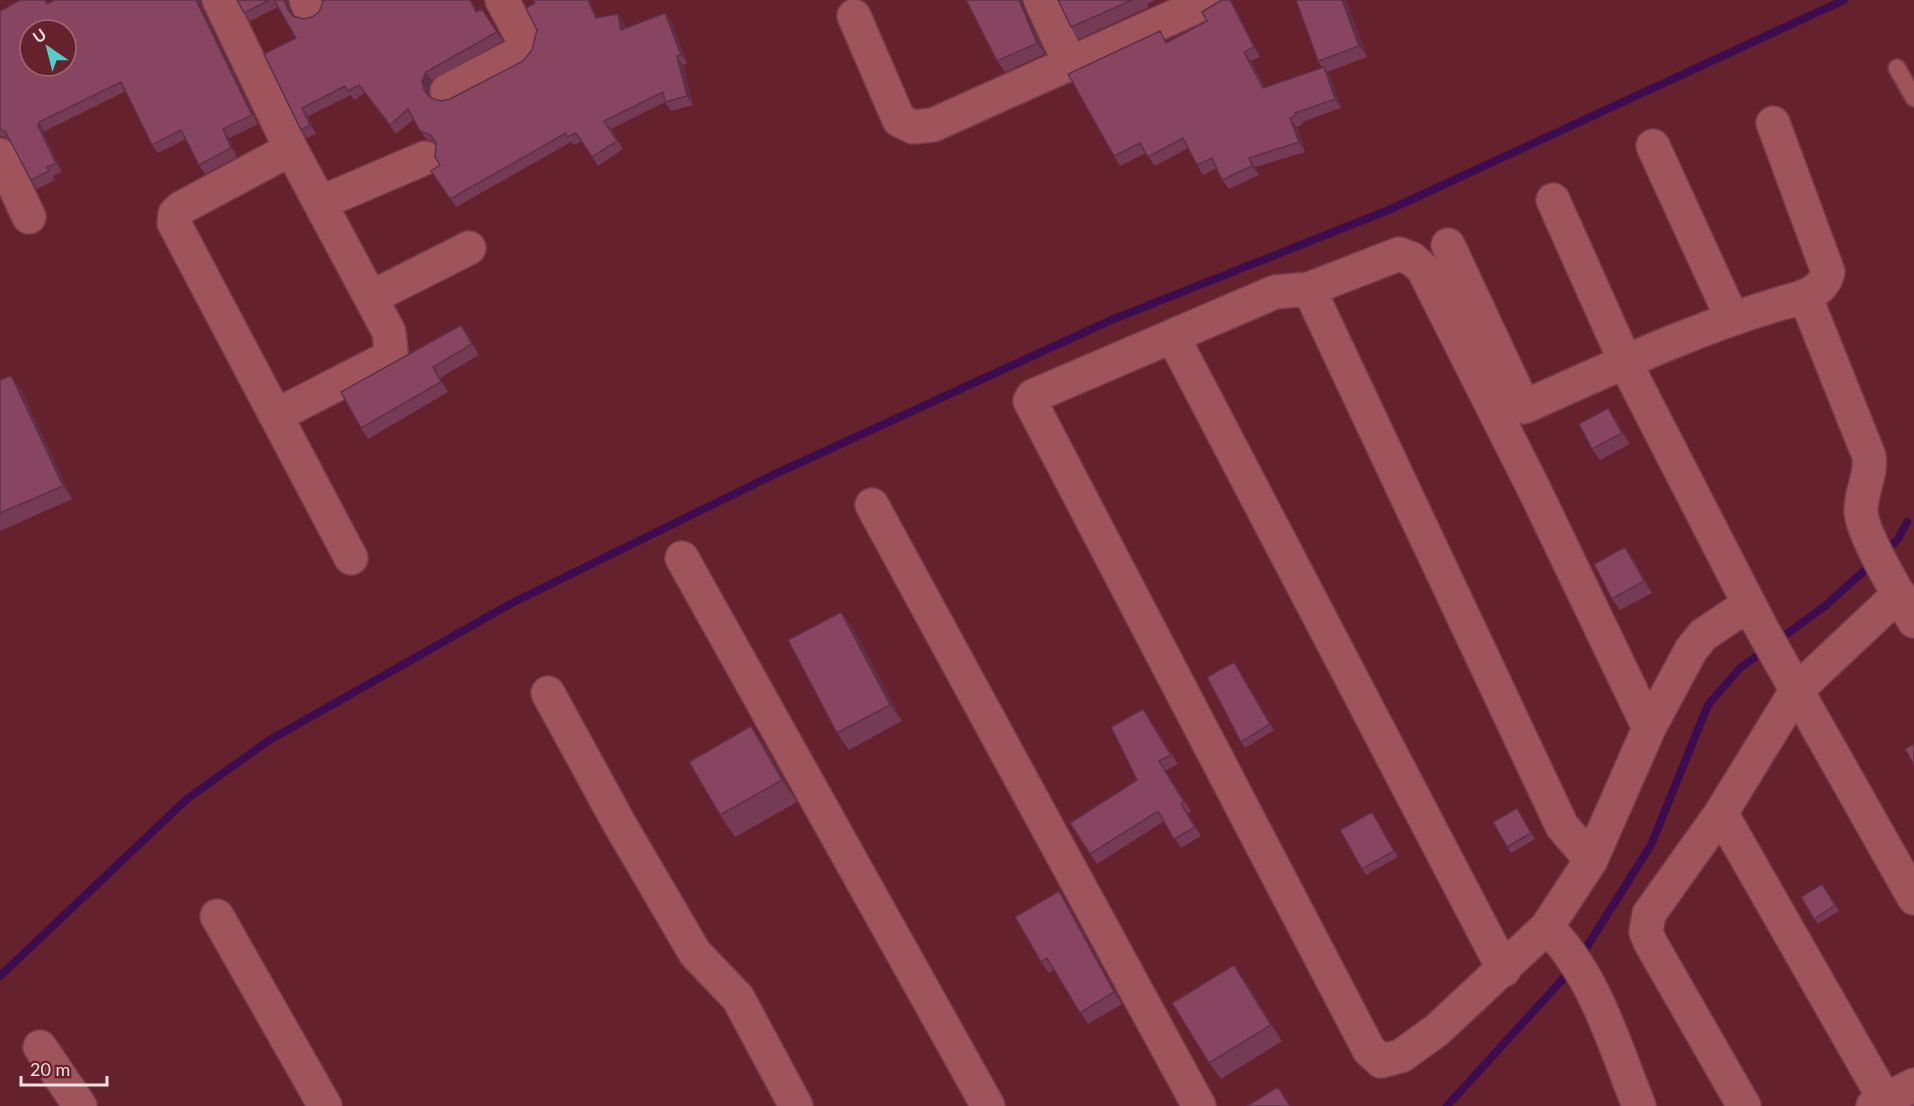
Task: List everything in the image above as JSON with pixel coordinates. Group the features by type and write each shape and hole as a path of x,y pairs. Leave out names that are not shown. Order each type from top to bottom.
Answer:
{"street":[{"path":"219,0 291,149 372,297 389,332 392,352 382,361 277,415"},
{"path":"447,91 520,53 524,47 524,41 502,0"},
{"path":"1040,0 1071,65"},
{"path":"854,16 898,120 913,127 933,125 1071,65 1211,0"},
{"path":"1448,245 1524,407 1628,366 1732,318 1805,296 1826,281 1828,272 1773,123"},
{"path":"1653,146 1732,318"},
{"path":"291,149 181,207 175,214 174,223 351,558"},
{"path":"0,155 29,217"},
{"path":"320,203 425,158"},
{"path":"1553,200 1628,366 1755,617 1914,898"},
{"path":"372,297 469,248"},
{"path":"1648,728 1534,491 1423,269 1412,259 1399,254 1309,288 1275,292 1033,396 1030,401 1369,1050 1381,1061 1401,1056 1437,1030 1504,970 1557,938 1648,728 1691,650 1702,635 1755,617"},
{"path":"1309,288 1563,826 1591,860"},
{"path":"1744,1106 1646,932 1649,914 1721,813 1796,691 1906,608 1873,544 1861,512 1870,465 1869,456 1805,296"},
{"path":"1173,337 1504,970"},
{"path":"872,505 1199,1106"},
{"path":"682,558 988,1106"},
{"path":"548,693 619,823 695,953 738,998 796,1106"},
{"path":"1721,813 1879,1103 1914,1085"},
{"path":"218,916 325,1106"},
{"path":"1557,938 1596,997 1639,1106"},
{"path":"40,1047 80,1106"}],"lane":[{"path":"1897,68 1914,98"}],"building":[{"path":"20,0 45,0 47,4 54,0 196,0 252,115 223,129 231,148 199,165 181,130 152,145 121,82 39,122 38,126 56,163 47,167 49,171 31,180 5,131 0,129 0,11"},
{"path":"237,0 269,0 244,13"},
{"path":"274,0 284,0 293,16 303,19 319,12 322,0 470,0 476,12 482,9 497,32 426,72 422,81 424,90 431,98 441,101 450,99 523,61 532,50 537,30 526,8 535,3 533,0 588,0 596,18 618,14 621,30 665,13 681,55 677,56 687,96 665,102 663,92 604,121 617,141 592,157 576,133 567,137 566,133 450,199 431,171 440,165 435,157 436,143 431,135 420,131 408,109 390,125 359,85 348,91 345,86 302,108 310,125 301,130 264,54 296,38"},
{"path":"966,0 1019,0 1037,43 997,61"},
{"path":"1058,0 1132,0 1071,27"},
{"path":"1220,0 1230,0 1254,47 1244,52 1263,88 1324,67 1335,99 1295,113 1296,115 1290,118 1299,142 1249,158 1252,166 1222,180 1212,158 1197,165 1183,138 1148,157 1140,143 1114,156 1068,74 1160,31 1166,43 1207,21 1202,12"},
{"path":"1296,0 1342,0 1359,46 1318,61"},
{"path":"461,325 472,344 433,367 441,382 361,428 341,392"},
{"path":"11,375 63,486 0,513 0,380"},
{"path":"1608,408 1622,433 1592,449 1579,424"},
{"path":"1625,547 1644,581 1612,599 1594,564"},
{"path":"841,612 890,705 837,733 788,640"},
{"path":"1234,662 1270,724 1241,742 1207,677"},
{"path":"1143,709 1171,755 1159,761 1184,802 1181,804 1195,827 1174,839 1158,811 1090,854 1070,823 1137,780 1111,727"},
{"path":"751,726 782,780 720,815 689,762"},
{"path":"1914,744 1914,765 1905,749"},
{"path":"1517,808 1531,833 1507,847 1493,822"},
{"path":"1372,812 1394,851 1362,869 1340,830"},
{"path":"1822,884 1835,905 1814,919 1801,897"},
{"path":"1059,891 1114,992 1080,1013 1047,958 1041,962 1015,917"},
{"path":"1234,965 1271,1025 1209,1063 1172,1003"},
{"path":"1278,1087 1290,1106 1247,1106"}],"waterway":[{"path":"0,976 187,799 268,741 512,603 773,475 1109,321 1391,209 1844,0"},
{"path":"1884,552 1898,539 1907,522"},
{"path":"1776,642 1825,606 1873,563"},
{"path":"1581,956 1651,845 1708,705 1740,668 1765,650"},
{"path":"1447,1106 1572,969"}]}
